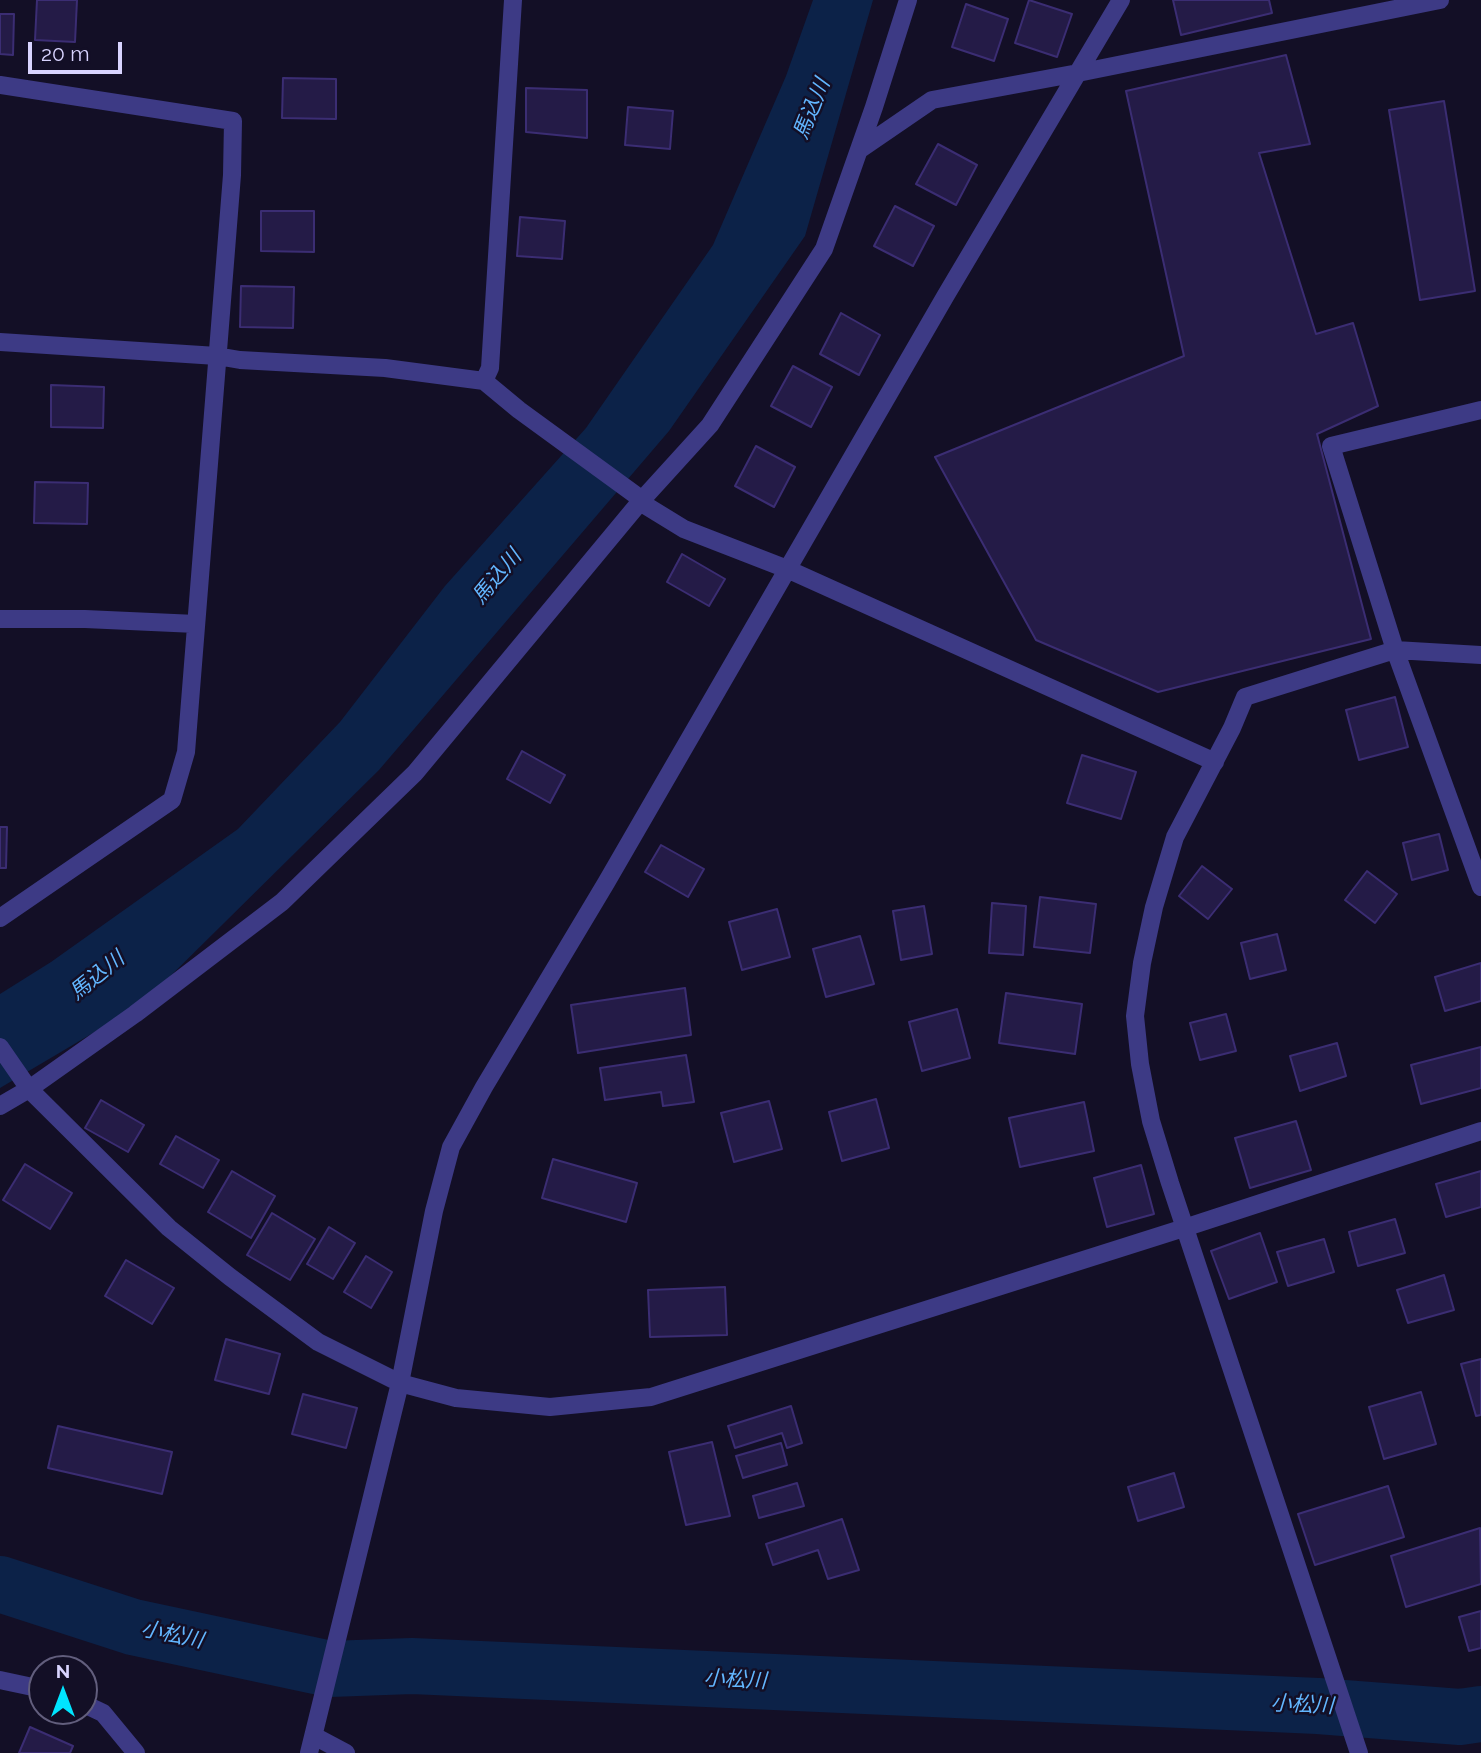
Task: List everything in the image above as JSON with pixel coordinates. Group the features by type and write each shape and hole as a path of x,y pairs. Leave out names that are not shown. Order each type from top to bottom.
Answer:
{"street":[{"path":"484,381 490,368 513,0"},
{"path":"0,1106 29,1089 135,1014 282,902 415,773 639,499 710,425 824,249 908,0"},
{"path":"346,1753 312,1744 400,1383 434,1210 451,1147 1121,0"},
{"path":"859,150 932,100 1440,0"},
{"path":"0,85 233,121 232,175 186,752 172,800 0,918"},
{"path":"0,342 385,368 484,381 639,499 684,529 787,569 1215,762"},
{"path":"1481,410 1331,446 1395,650 1481,887"},
{"path":"0,619 85,619 196,624"},
{"path":"1359,1753 1184,1228 1151,1121 1140,1064 1135,1016 1142,963 1152,918 1175,838 1232,728 1245,697 1395,650 1481,655"},
{"path":"0,1047 29,1089 169,1228 318,1342 400,1383 456,1398 550,1407 651,1397 1481,1131"},
{"path":"0,1680 28,1686"},
{"path":"98,1711 103,1713 136,1753"}],"water":[{"name":"馬込川","path":"813,0 873,0 805,236 669,431 379,770 142,1004 0,1088 0,994 51,962 238,829 340,722 445,586 586,428 713,245 786,76"}],"building":[{"path":"37,0 77,0 75,42 35,40"},
{"path":"1029,0 1072,14 1057,57 1015,43"},
{"path":"1173,0 1269,0 1272,13 1181,35"},
{"path":"966,4 1008,19 994,61 952,47"},
{"path":"0,14 14,14 13,55 0,54"},
{"path":"1286,55 1310,144 1259,153 1316,334 1353,323 1378,406 1317,434 1371,639 1158,692 1036,640 935,457 1184,356 1126,91"},
{"path":"283,78 336,79 336,119 282,118"},
{"path":"526,88 587,90 587,138 526,132"},
{"path":"1444,101 1475,291 1420,300 1389,110"},
{"path":"628,107 673,111 670,149 625,145"},
{"path":"938,144 977,165 956,205 916,184"},
{"path":"895,206 934,226 913,266 874,246"},
{"path":"261,211 314,211 314,252 261,251"},
{"path":"520,217 565,221 562,259 517,256"},
{"path":"241,286 294,287 293,328 240,327"},
{"path":"841,313 880,335 859,375 820,354"},
{"path":"793,366 832,387 811,427 771,406"},
{"path":"51,385 104,387 103,428 51,427"},
{"path":"756,446 795,467 774,507 735,486"},
{"path":"35,482 88,483 87,524 34,523"},
{"path":"682,554 725,579 709,606 667,582"},
{"path":"1395,697 1408,747 1359,760 1346,710"},
{"path":"522,751 565,775 550,803 507,779"},
{"path":"1082,755 1136,772 1121,819 1067,803"},
{"path":"0,827 7,827 6,868 0,868"},
{"path":"1439,834 1448,870 1412,880 1403,843"},
{"path":"661,845 704,869 688,897 645,872"},
{"path":"1202,866 1232,889 1208,919 1179,896"},
{"path":"1367,871 1397,894 1375,923 1345,900"},
{"path":"1040,897 1096,904 1090,953 1034,947"},
{"path":"992,903 1026,906 1023,955 989,953"},
{"path":"924,906 932,954 901,960 893,911"},
{"path":"777,909 790,957 742,970 729,922"},
{"path":"1277,934 1286,970 1250,979 1241,943"},
{"path":"860,936 874,984 826,997 813,949"},
{"path":"1481,963 1481,1001 1445,1011 1435,977"},
{"path":"685,988 691,1035 578,1053 571,1005"},
{"path":"1006,993 1082,1004 1075,1054 999,1043"},
{"path":"957,1009 970,1058 922,1071 909,1022"},
{"path":"1226,1014 1236,1051 1200,1060 1190,1023"},
{"path":"1337,1043 1346,1076 1300,1091 1290,1056"},
{"path":"1481,1047 1481,1088 1421,1104 1411,1065"},
{"path":"686,1055 694,1102 663,1106 661,1092 605,1100 600,1068"},
{"path":"876,1099 889,1148 842,1161 829,1112"},
{"path":"101,1100 144,1125 128,1152 85,1128"},
{"path":"769,1101 782,1149 734,1162 721,1113"},
{"path":"1084,1102 1094,1151 1020,1167 1009,1118"},
{"path":"1296,1121 1311,1170 1250,1188 1235,1138"},
{"path":"176,1136 219,1160 203,1188 160,1164"},
{"path":"553,1159 637,1183 626,1222 542,1198"},
{"path":"25,1164 72,1193 50,1229 3,1200"},
{"path":"1141,1165 1154,1214 1107,1227 1094,1178"},
{"path":"232,1171 275,1196 251,1238 208,1212"},
{"path":"1481,1171 1481,1207 1446,1217 1436,1184"},
{"path":"272,1213 315,1239 290,1280 247,1255"},
{"path":"1395,1219 1405,1253 1358,1266 1349,1232"},
{"path":"329,1227 355,1243 333,1279 307,1264"},
{"path":"1260,1233 1277,1282 1229,1299 1211,1251"},
{"path":"1324,1239 1334,1272 1288,1286 1277,1252"},
{"path":"366,1256 392,1272 371,1308 344,1292"},
{"path":"126,1260 174,1288 152,1324 105,1296"},
{"path":"1444,1275 1454,1310 1408,1323 1397,1290"},
{"path":"725,1287 727,1335 650,1337 648,1290"},
{"path":"226,1339 280,1354 269,1394 215,1380"},
{"path":"1481,1359 1481,1415 1476,1416 1461,1364"},
{"path":"1421,1392 1436,1444 1384,1459 1369,1407"},
{"path":"303,1394 357,1408 346,1448 292,1434"},
{"path":"791,1406 802,1443 787,1448 782,1433 735,1448 728,1426"},
{"path":"58,1426 172,1452 162,1494 48,1468"},
{"path":"712,1442 730,1516 686,1525 669,1452"},
{"path":"781,1443 787,1465 743,1478 736,1456"},
{"path":"1174,1473 1184,1507 1138,1521 1128,1487"},
{"path":"797,1483 804,1506 759,1518 753,1496"},
{"path":"1388,1486 1404,1537 1315,1565 1298,1514"},
{"path":"842,1519 859,1570 828,1579 818,1550 773,1565 766,1544"},
{"path":"1480,1528 1481,1584 1406,1607 1391,1556"},
{"path":"1481,1611 1481,1648 1469,1651 1459,1617"},
{"path":"30,1727 73,1746 70,1753 19,1753"}],"waterway":[{"name":"小松川","path":"0,1584 133,1627 330,1669 412,1666 1318,1706 1460,1717 1481,1714"}]}
